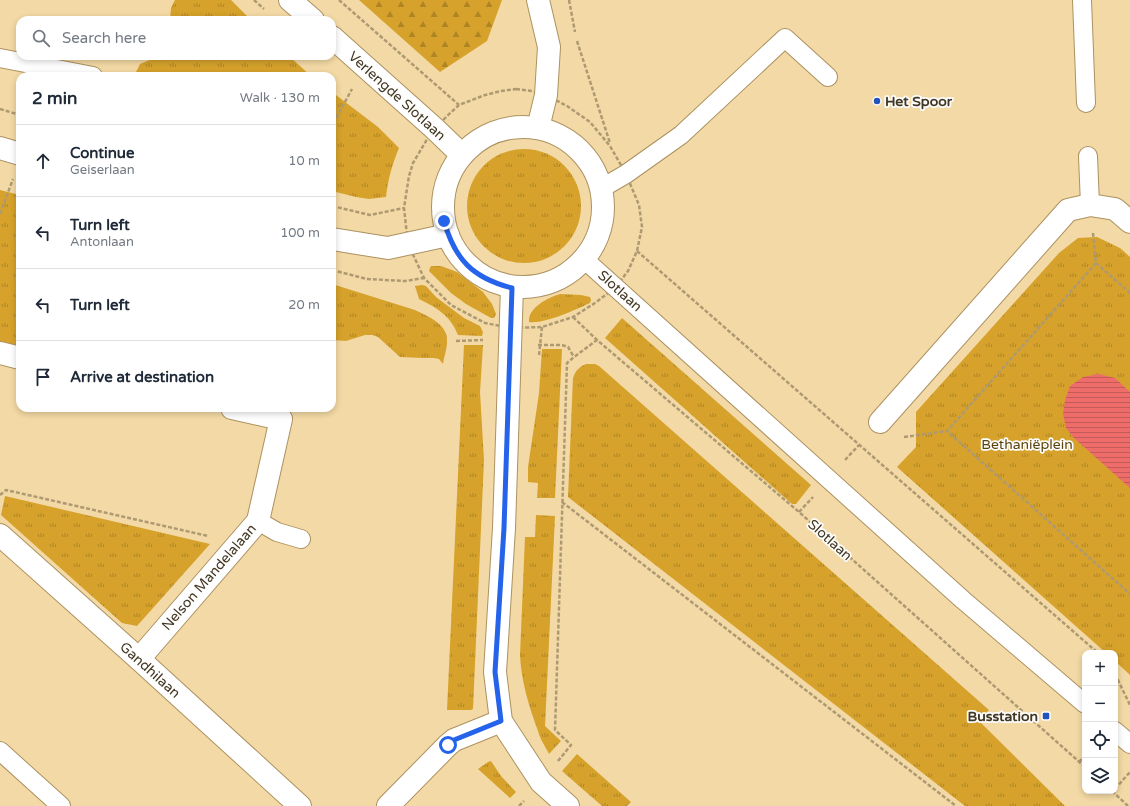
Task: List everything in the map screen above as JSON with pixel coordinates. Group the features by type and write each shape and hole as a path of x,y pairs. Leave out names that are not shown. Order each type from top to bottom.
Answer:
{"street":[{"path":"290,0 308,16"},
{"path":"538,0 549,47 546,95 538,128"},
{"name":"Verlengde Slotlaan","path":"336,41 462,155"},
{"path":"514,127 538,128 553,132 567,139 589,160 597,174 602,188 604,207 602,226 595,244 585,260 564,277 552,283 539,286 512,288 485,278 462,260 448,235 444,221 444,193 454,167 462,155 480,139 514,127"},
{"path":"0,148 16,153"},
{"path":"880,422 1068,210 1090,205 1115,208 1130,222"},
{"path":"336,240 388,248 448,235"},
{"path":"512,288 504,528 495,672 501,721 541,782 568,806"},
{"path":"0,353 16,357"},
{"name":"Nelson Mandelalaan","path":"139,659 258,521 281,420 248,412"},
{"name":"Gandhilaan","path":"0,535 300,806"},
{"path":"388,806 454,740 501,721"}],"lane":[{"path":"1082,0 1086,103"},
{"path":"602,188 626,174 680,135 785,38 828,77"},
{"path":"0,58 72,72"},
{"path":"1088,156 1090,205"},
{"name":"Slotlaan","path":"585,260 964,600 1082,701"},
{"path":"258,521 277,532 301,539"},
{"path":"1118,734 1130,744"},
{"path":"0,751 61,806"}],"path":[{"path":"339,0 459,105 485,95 501,91 516,89 532,91 546,95 567,106 590,122 610,146 626,174 639,205 642,227 638,251 1095,650"},
{"path":"569,0 576,34"},
{"path":"577,40 610,146"},
{"path":"336,118 353,87"},
{"path":"0,109 16,114"},
{"path":"336,207 370,215 404,208 409,176 413,162 422,147"},
{"path":"0,214 13,178"},
{"path":"897,437 947,431 1096,263 1130,293"},
{"path":"336,271 367,279 405,281 424,278"},
{"name":"Slotlaan","path":"573,317 597,340 799,512 1082,764"},
{"path":"519,806 571,745 555,730 567,363 597,340"},
{"path":"947,431 1130,594"},
{"path":"0,494 6,490 239,543"},
{"path":"562,502 956,806"},
{"path":"1118,680 1130,705"},
{"path":"1079,762 1083,758"},
{"path":"1118,785 1130,772"},
{"path":"1115,794 1128,806"}],"green space":[{"path":"175,0 231,0 247,16 170,16 171,8"},
{"path":"359,0 502,0 487,41 440,72"},
{"path":"150,60 293,60 307,72 136,72 140,64"},
{"path":"336,95 378,127 399,148 394,160 386,197 369,199 336,192"},
{"path":"524,149 535,150 546,154 564,166 576,184 580,195 580,217 576,228 564,246 546,258 535,262 524,263 513,262 502,258 484,246 472,228 468,217 467,206 468,195 472,184 484,166 502,154 513,150"},
{"path":"0,190 16,194 16,345 0,342"},
{"name":"Bethaniëplein","path":"1097,237 1120,248 1130,257 1130,675 1118,664 1118,650 1103,650 897,467 916,447 916,412 1059,253 1078,238"},
{"path":"431,266 441,266 457,272 483,292 492,304 496,314 494,318 491,318 466,304 451,293 429,271"},
{"path":"336,285 415,310 426,315 437,322 445,331 447,336 447,347 443,364 439,359 434,358 400,357 378,337 373,335 365,335 346,341 336,340"},
{"path":"415,286 426,286 436,297 464,318 480,326 483,332 482,336 458,335 447,317 419,299"},
{"path":"560,294 581,295 590,297 591,300 590,303 560,316 543,321 529,322 531,312 535,308 545,300"},
{"path":"622,318 811,485 796,504 792,504 605,338"},
{"path":"464,345 483,345 480,392 484,460 473,709 447,710"},
{"path":"542,349 562,349 555,498 537,498 538,483 528,482 528,467 539,393"},
{"path":"586,364 595,364 599,366 989,710 979,721 1065,806 965,806 568,497 573,378 578,369"},
{"path":"5,496 210,544 137,626 122,623 1,515"},
{"path":"536,515 555,516 545,726 561,741 549,754 540,737 529,703 522,674 520,655 525,537 535,537"},
{"path":"577,754 631,802 627,806 602,806 562,771"},
{"path":"491,761 501,776 516,792 510,798 478,769"}],"shaded area":[{"path":"1099,374 1115,378 1130,392 1130,488 1074,438 1066,428 1063,414 1065,400 1070,386 1083,377"}],"place":[{"name":"Het Spoor","path":"877,101"},
{"name":"Busstation","path":"1046,716"}],"route":[{"path":"444,221 454,248 462,260 485,278 512,288 504,528 495,672 501,721 454,740 448,745"}]}
